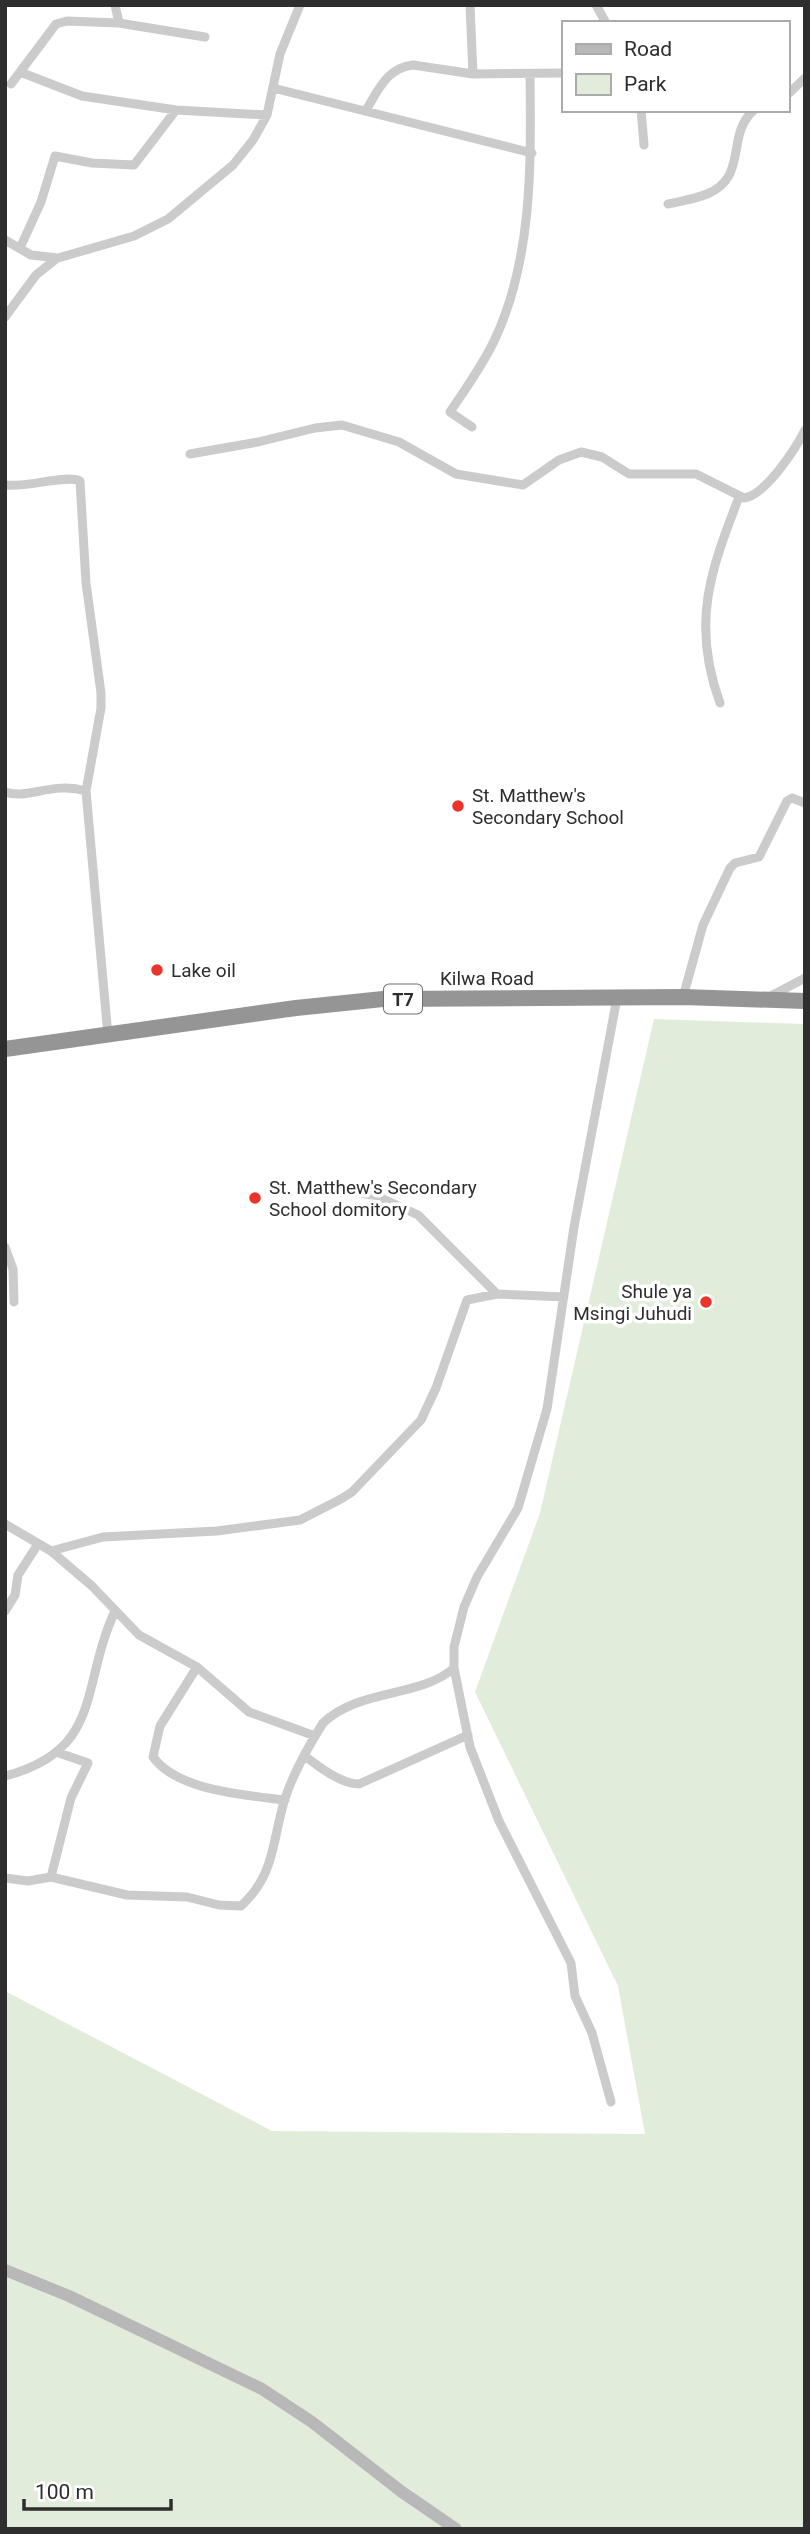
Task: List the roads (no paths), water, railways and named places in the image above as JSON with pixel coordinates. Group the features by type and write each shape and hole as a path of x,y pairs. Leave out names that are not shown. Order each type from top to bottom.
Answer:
{"highway":[{"name":"Kilwa Road","path":"5,1049 108,1037 232,1016 383,999 683,997 805,1001"}],"main road":[{"path":"5,2270 69,2296 262,2389 456,2529"}],"street":[{"path":"115,5 119,23"},
{"path":"5,240 37,257 58,258 134,236 168,219 233,165 253,140 267,115 280,54 300,5"},
{"path":"470,5 473,74"},
{"path":"596,5 605,21"},
{"path":"11,84 61,21 119,23 205,37"},
{"path":"366,110 391,72 398,66 413,65 473,74 562,73"},
{"path":"20,72 82,96 176,110 267,115"},
{"path":"472,427 450,412 481,367 506,313 523,236 532,171 530,74"},
{"path":"789,94 805,78"},
{"path":"273,88 532,153"},
{"path":"20,248 41,202 55,156 92,163 134,165 176,110"},
{"path":"641,112 644,145"},
{"path":"668,204 708,194 727,180 733,172 742,126 752,112"},
{"path":"5,317 36,275 58,258"},
{"path":"190,454 315,428 342,425 399,442 456,474 523,485 559,460 581,452 602,457 629,474 696,474 739,497 752,498 768,482 805,430"},
{"path":"5,485 22,487 69,478 80,481 86,583 101,702 86,791 108,1037"},
{"path":"720,703 706,658 706,599 712,569 739,497"},
{"path":"5,792 16,794 66,786 86,791"},
{"path":"683,997 703,925 730,868 735,863 759,857 787,801 792,798 805,803"},
{"path":"761,1000 805,978"},
{"path":"611,2102 592,2033 575,1996 571,1963 499,1821 468,1735 454,1668 454,1637 477,1577 513,1519 533,1462 547,1409 617,998"},
{"path":"334,1188 376,1196 418,1215 497,1294"},
{"path":"5,1247 13,1269 14,1303"},
{"path":"51,1551 103,1538 217,1531 300,1520 326,1508 352,1492 421,1419 436,1388 467,1300 497,1294 564,1297"},
{"path":"5,1524 51,1551 92,1586 139,1635 197,1667 257,1717 315,1736"},
{"path":"5,1611 15,1595 18,1575 38,1544"},
{"path":"5,1776 37,1766 59,1753 90,1695 104,1634 114,1611"},
{"path":"197,1667 160,1726 153,1757 164,1770 184,1780 242,1794 285,1800"},
{"path":"5,1878 28,1881 51,1877 127,1895 187,1897 219,1905 241,1906 265,1875 274,1854 285,1800 315,1736 334,1714 380,1694 431,1683 454,1668"},
{"path":"305,1756 355,1785 370,1781 468,1735"},
{"path":"51,1877 71,1798 88,1763 59,1753"}],"place":[{"name":"St. Matthew's Secondary School","path":"458,806"},
{"name":"Lake oil","path":"157,970"},
{"name":"St. Matthew's Secondary School domitory","path":"255,1198"},
{"name":"Shule ya Msingi Juhudi","path":"706,1302"}]}
